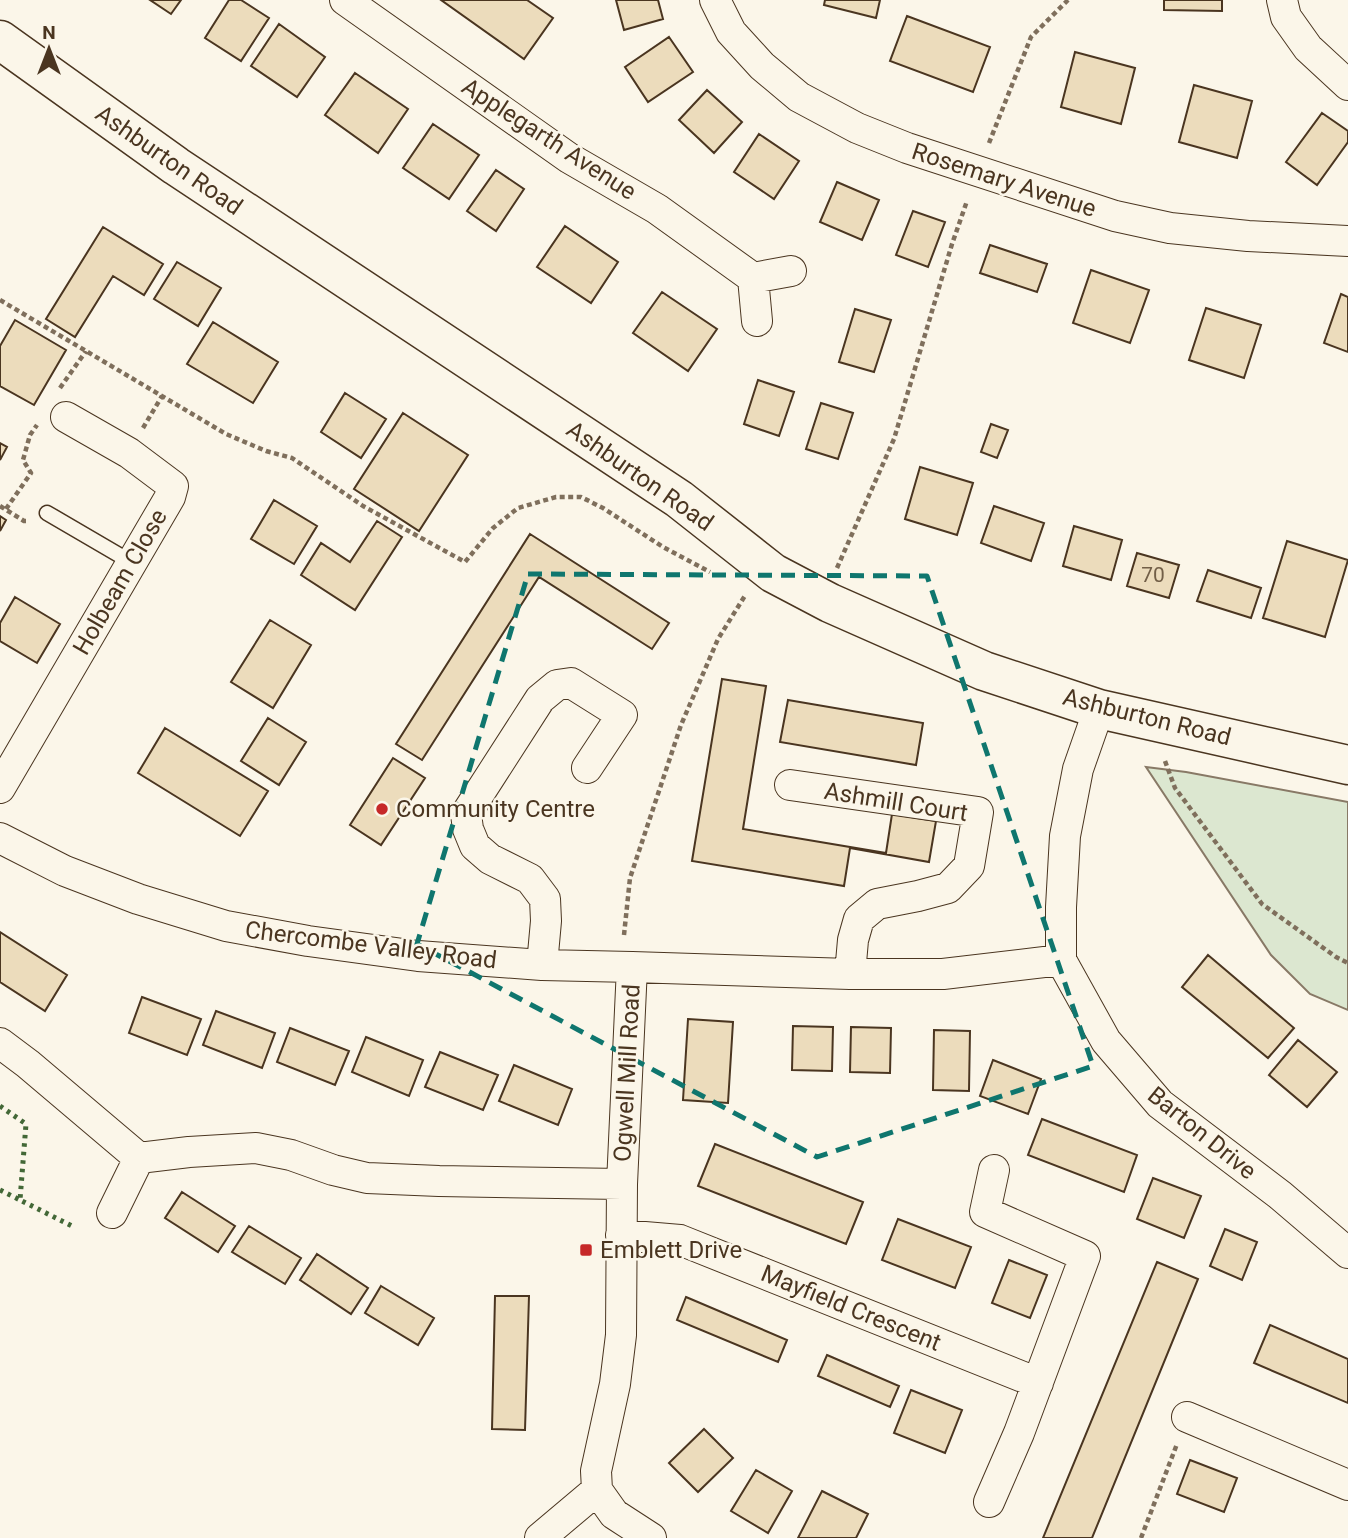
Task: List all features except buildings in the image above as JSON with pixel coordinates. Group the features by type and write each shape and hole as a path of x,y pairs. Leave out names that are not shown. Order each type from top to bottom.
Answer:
{"main road":[{"name":"Ashburton Road","path":"0,40 176,166 679,499 773,573 830,603 985,671 1099,709 1348,765"}],"street":[{"name":"Applegarth Avenue","path":"345,0 569,158 657,209 753,278"},
{"name":"Rosemary Avenue","path":"715,0 731,32 762,66 799,97 857,128 907,148 1115,216 1170,228 1248,236 1348,241"},
{"path":"1282,0 1286,17 1308,48 1348,85"},
{"path":"757,321 753,278 791,271"},
{"name":"Holbeam Close","path":"0,788 170,497 173,486 129,453 66,416"},
{"path":"542,965 545,899 530,879 490,859 475,846 468,830 466,814 540,699 556,685 571,683 622,715 587,768"},
{"path":"1060,960 1065,836 1078,769 1099,709"},
{"name":"Ashmill Court","path":"790,785 978,812 969,866 948,888 877,904 859,919 853,940 850,974"},
{"name":"Chercombe Valley Road","path":"0,838 65,871 138,899 226,926 308,941 418,956 542,965 626,967"},
{"name":"Ogwell Mill Road","path":"597,1490 596,1471 615,1384 621,1335 626,967 943,974 1060,960"},
{"name":"Barton Drive","path":"1060,960 1106,1041 1160,1104 1280,1195 1348,1253"},
{"path":"0,1043 29,1064 139,1158 256,1148 291,1155 333,1170 367,1178 622,1184"},
{"path":"112,1213 139,1158"},
{"path":"989,1502 1019,1433 1085,1256 985,1212 995,1170"},
{"name":"Mayfield Crescent","path":"621,1235 680,1240 1038,1383"},
{"path":"1187,1417 1348,1485"},
{"path":"540,1538 597,1490 614,1514 651,1538"}],"lane":[{"path":"47,513 131,562"}],"path":[{"path":"848,574 837,568 894,439 952,244 978,171 1031,37 1068,0"},
{"path":"0,300 226,434 266,451 292,458 363,506 465,562 493,528 518,508 556,497 581,497 663,547 716,575"},
{"path":"626,967 630,878 681,725 718,639 750,587 773,573"},
{"path":"1150,720 1175,788 1262,904 1348,963"},
{"path":"1141,1538 1187,1417"}],"highlighted area":[{"path":"528,574 927,576 1093,1066 817,1157 417,944"}],"green space":[{"path":"1146,767 1348,802 1348,1010 1310,994 1271,955"}],"hedge":[{"path":"0,1106 26,1124 20,1200 72,1226"},
{"path":"0,1190 20,1200"}],"place":[{"name":"Community Centre","path":"382,809"},
{"name":"Emblett Drive","path":"586,1250"}]}
